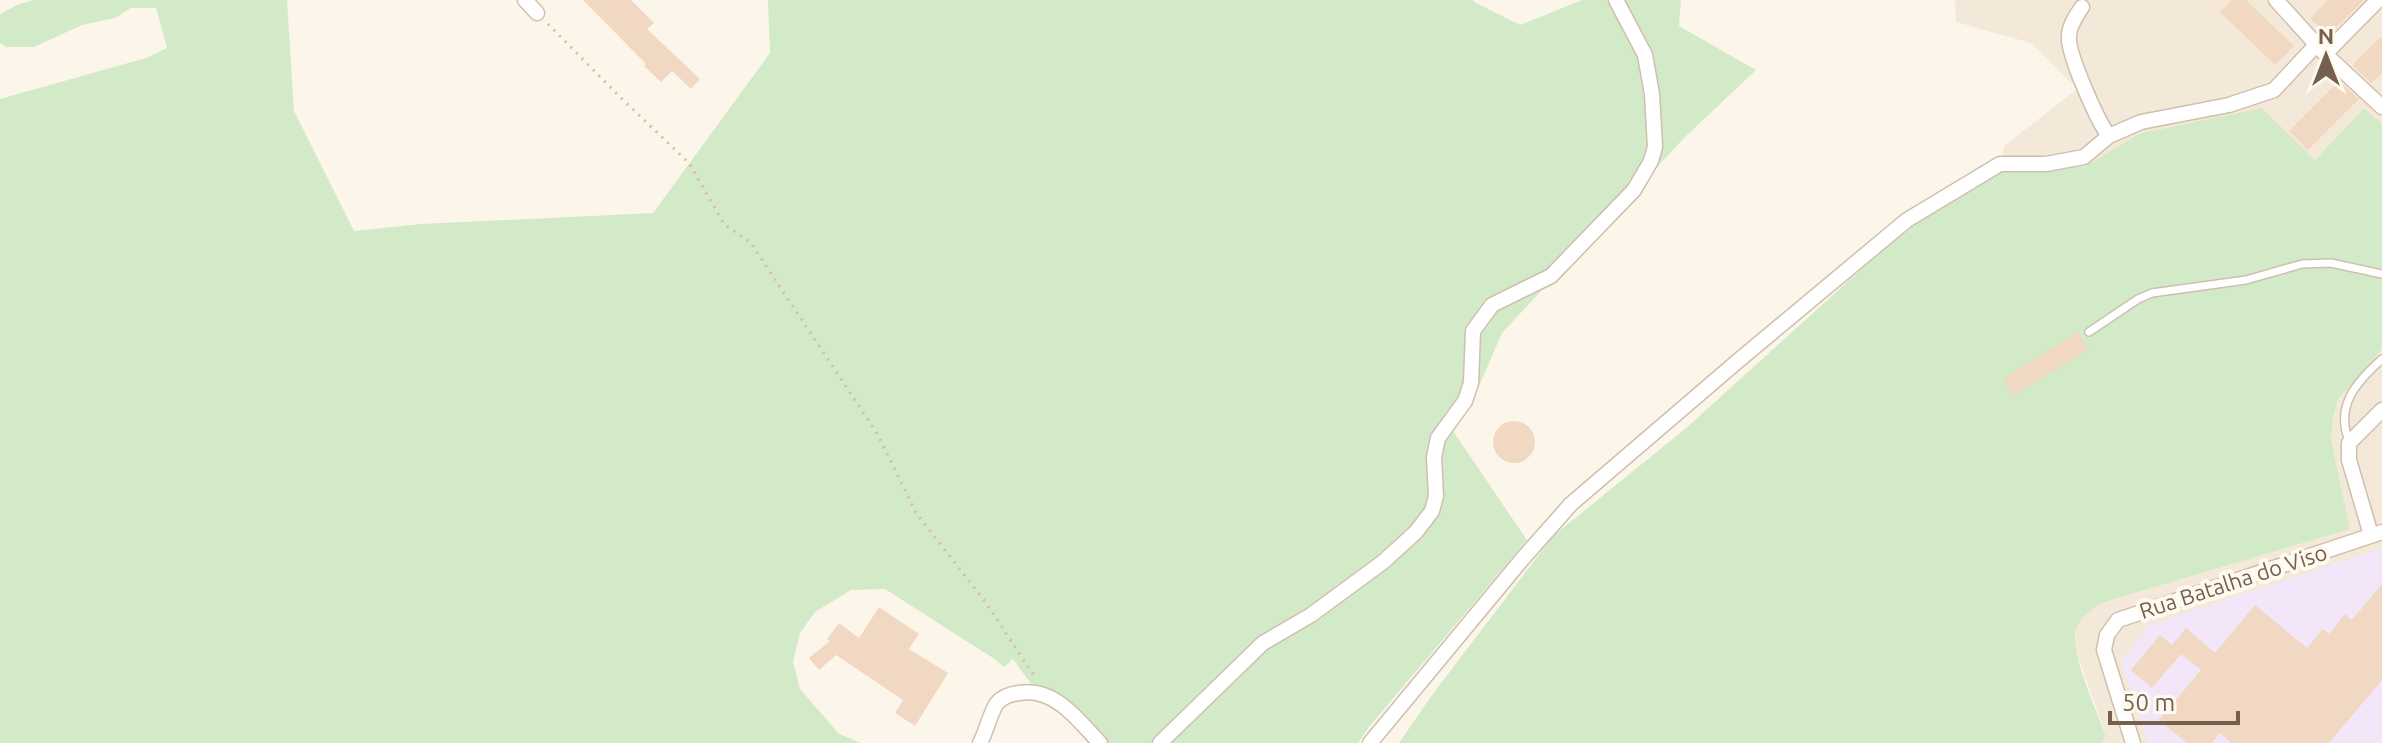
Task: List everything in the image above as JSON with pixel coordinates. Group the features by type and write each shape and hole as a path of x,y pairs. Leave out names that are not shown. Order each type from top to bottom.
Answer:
{"street":[{"path":"525,0 537,13"},
{"path":"1160,743 1263,643 1311,615 1383,562 1416,532 1432,511 1436,496 1434,457 1438,438 1465,401 1471,383 1473,331 1492,305 1551,276 1634,190 1651,161 1655,147 1652,94 1645,55 1616,0"},
{"path":"2276,0 2321,50 2382,107"},
{"path":"1370,743 1571,504 1907,220 2000,164 2046,164 2084,157 2109,136 2141,122 2229,105 2274,90 2378,0"},
{"path":"2082,7 2068,37 2099,124 2109,136"},
{"path":"2376,534 2349,460 2349,443 2382,410"},
{"name":"Rua Batalha do Viso","path":"2133,743 2104,650 2107,635 2118,620 2376,534"},
{"path":"980,743 999,700 1026,692 1049,696 1067,708 1100,743"}],"lane":[{"path":"2089,332 2152,293 2246,280 2302,264 2331,263 2382,274"},
{"path":"2349,443 2343,425 2345,405 2369,371 2382,359"}],"path":[{"path":"537,13 689,163 724,224 751,243 878,435 916,513 984,600 1049,696"}],"shaded area":[{"path":"1955,0 2382,0 2382,124 2364,108 2315,160 2138,134 2086,166 2001,172 2004,146 2077,89 2031,43 1956,22"},
{"path":"2382,349 2382,743 2101,743 2106,736 2075,648 2076,630 2084,615 2101,603 2350,529 2331,439 2333,418 2337,399"},
{"path":"2382,548 2382,743 2148,743 2121,661 2150,624 2158,621 2161,625 2167,619"}],"green space":[{"path":"33,0 287,0 294,111 354,231 421,224 653,213 770,53 768,0 1473,0 1520,25 1582,0 1681,0 1679,26 1756,70 1684,138 1502,333 1480,384 1453,431 1527,540 1358,743 1089,743 1070,719 1047,706 1013,659 1004,667 885,589 851,590 815,612 800,633 793,662 800,689 839,734 861,743 0,743 0,99 146,58 167,48 156,8 131,8 115,18 82,25 34,47 6,47 0,43 0,14"},
{"path":"2262,108 2315,160 2364,108 2382,124 2382,349 2338,399 2331,439 2350,529 2101,603 2089,612 2078,626 2075,641 2085,683 2106,736 2101,743 1399,743 1553,536 1685,429 1866,265 1930,212 2001,172 2086,166 2138,134"}],"building":[{"path":"583,0 631,0 654,23 647,29 700,79 691,89 672,71 661,82"},
{"path":"2232,0 2246,0 2294,46 2275,65 2220,12"},
{"path":"2328,0 2364,0 2328,36 2310,18"},
{"path":"2382,36 2382,73 2371,83 2353,66"},
{"path":"2339,81 2359,99 2308,150 2289,131"},
{"path":"2078,332 2089,349 2013,396 2003,379"},
{"path":"1514,421 1529,427 1535,442 1529,457 1514,463 1499,457 1493,442 1499,427"},
{"path":"2382,584 2382,680 2329,743 2231,743 2220,733 2212,743 2187,743 2159,720 2201,670 2181,654 2152,688 2131,670 2160,635 2172,645 2186,628 2215,653 2255,605 2307,648 2323,629 2329,634 2345,614 2352,620"},
{"path":"879,607 919,634 909,649 948,673 915,726 895,713 903,700 836,655 819,670 809,658 830,641 827,639 839,623 859,638"}]}
